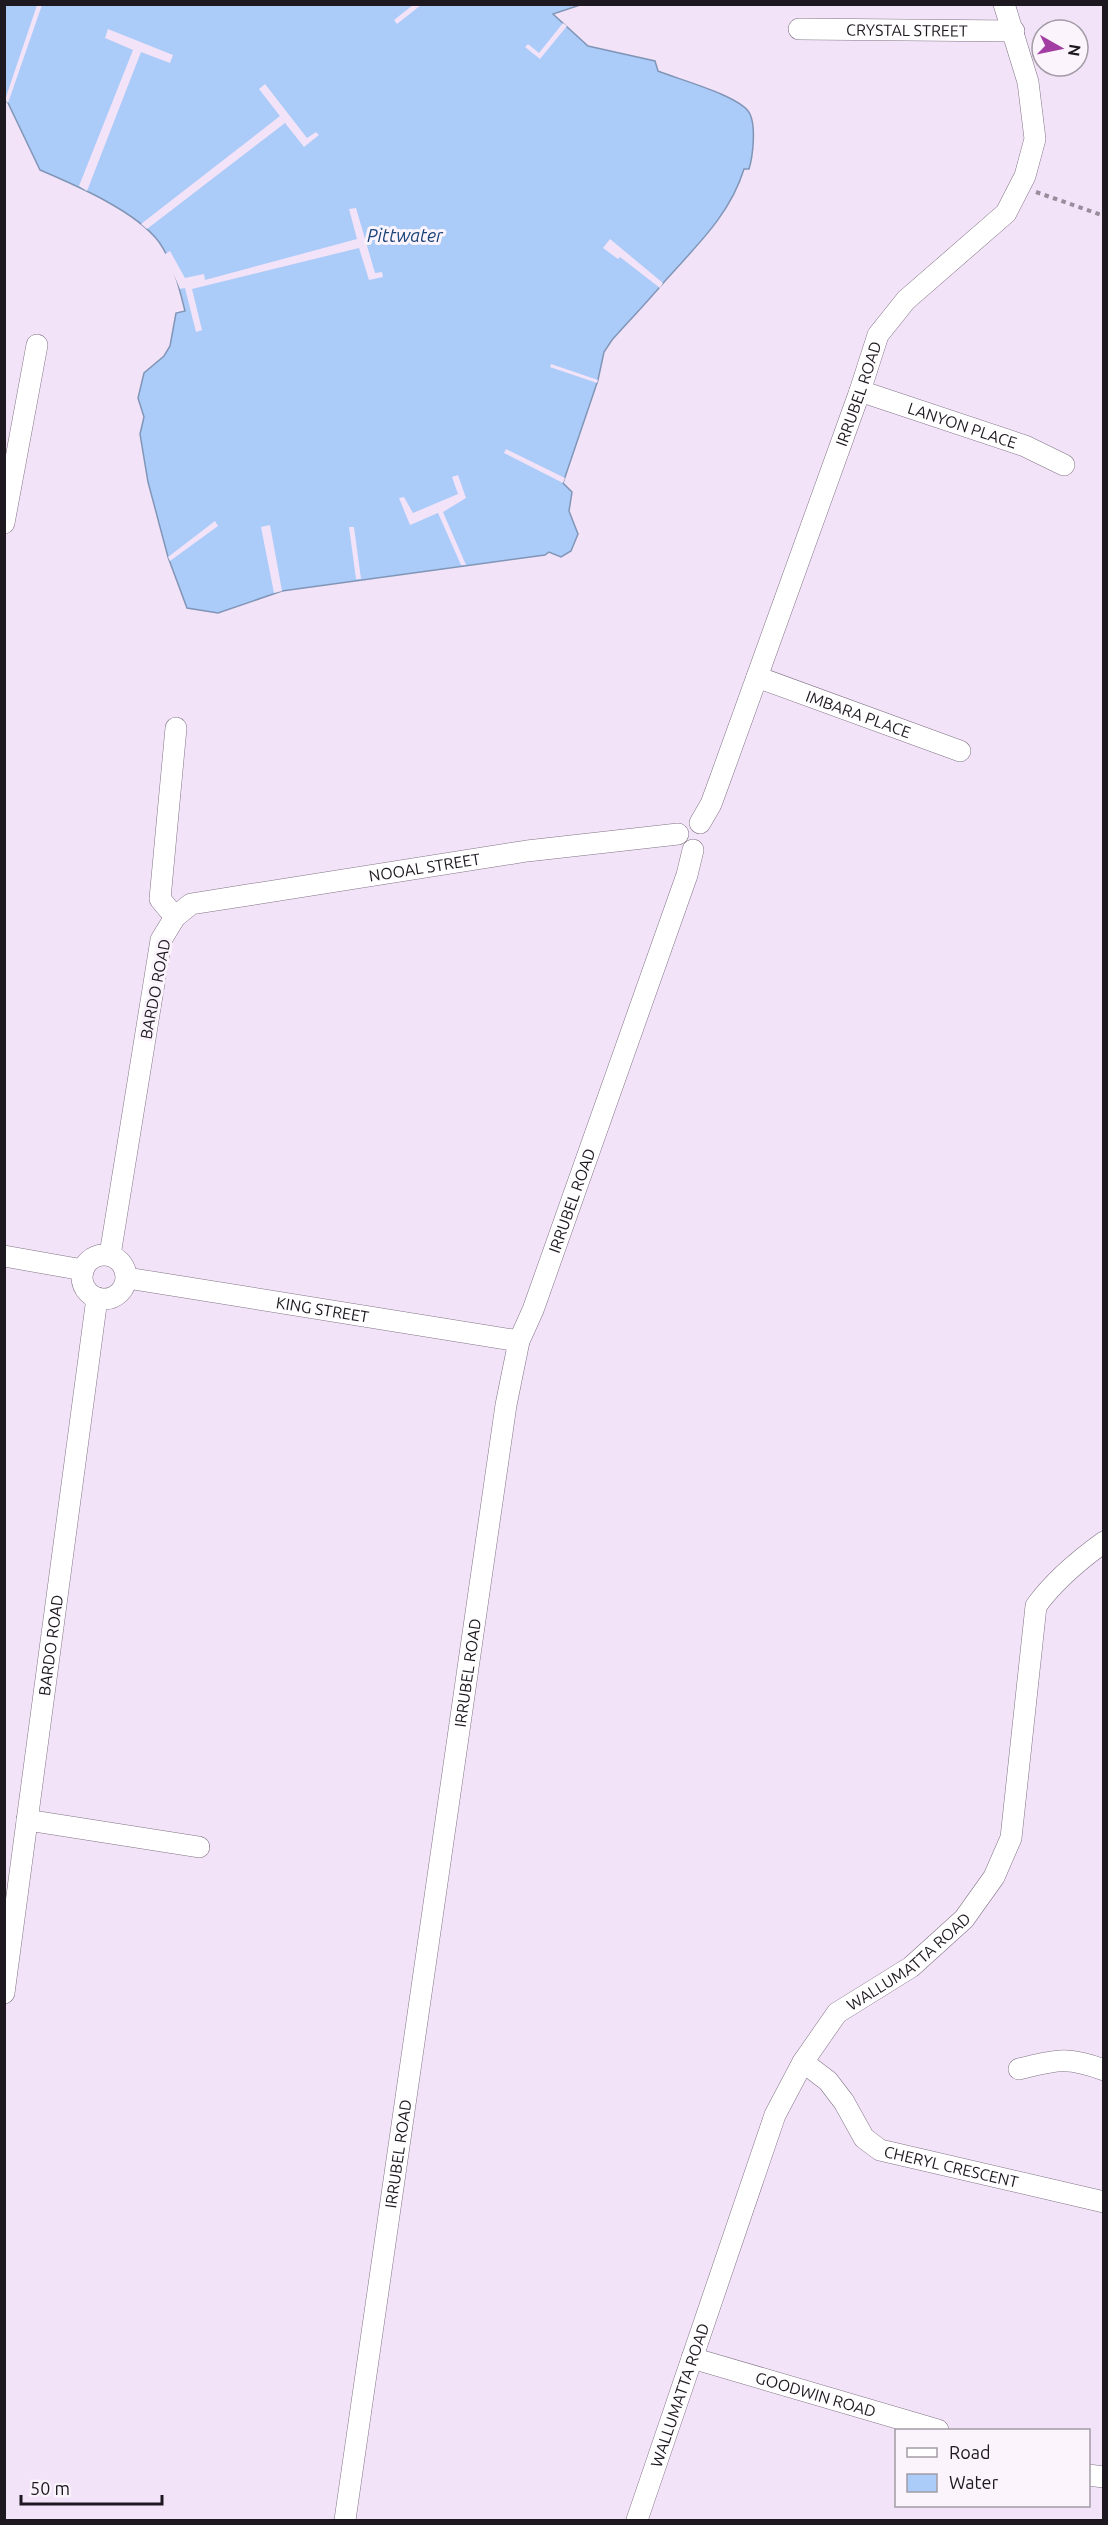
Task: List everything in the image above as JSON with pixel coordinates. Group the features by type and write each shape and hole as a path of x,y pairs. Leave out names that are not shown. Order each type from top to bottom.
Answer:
{"street":[{"name":"IRRUBEL ROAD","path":"700,823 711,804 758,677 878,335 906,300 1006,213 1025,176 1035,139 1028,82 1004,4"},
{"name":"CRYSTAL STREET","path":"799,29 1014,31"},
{"path":"4,524 10,454 36,345"},
{"name":"LANYON PLACE","path":"860,391 1025,446 1064,465"},
{"name":"IMBARA PLACE","path":"758,677 960,751"},
{"name":"BARDO ROAD","path":"110,1255 161,940 175,917 160,899 176,728"},
{"path":"688,821 700,823 706,829 707,838 702,846 693,850 682,845 678,834 680,828 688,821"},
{"name":"NOOAL STREET","path":"175,917 190,904 527,851 678,834"},
{"name":"IRRUBEL ROAD","path":"345,2520 505,1417 519,1341 533,1310 680,895 693,850"},
{"path":"110,1255 122,1262 127,1278 125,1285 114,1297 97,1298 86,1290 83,1283 83,1270 91,1259 110,1255"},
{"path":"4,1256 83,1270"},
{"name":"KING STREET","path":"127,1278 519,1341"},
{"name":"BARDO ROAD","path":"4,1993 97,1298"},
{"name":"WALLUMATTA ROAD","path":"637,2520 775,2115 803,2062 837,2013 911,1967 964,1919 994,1877 1011,1838 1036,1606 1043,1596 1080,1560 1104,1542"},
{"path":"27,1820 199,1846"},
{"path":"1019,2069 1061,2059 1083,2062 1104,2070"},
{"name":"CHERYL CRESCENT","path":"803,2062 828,2081 844,2102 864,2138 880,2150 1104,2202"},
{"name":"GOODWIN ROAD","path":"692,2358 935,2429"}],"path":[{"path":"1020,186 1104,216"}],"water":[{"name":"Pittwater","path":"4,5 580,5 553,14 588,46 655,61 658,71 708,89 745,107 750,114 753,126 753,149 749,169 744,169 730,201 711,229 612,340 604,352 598,380 563,483 572,492 569,511 578,534 571,551 561,557 549,552 545,555 282,591 218,613 187,608 168,557 148,482 140,434 144,417 138,398 144,373 164,356 170,346 176,313 185,311 178,284 172,266 159,242 136,220 104,200 40,170 5,100"}],"pier":[{"path":"37,5 42,5 8,103 5,100"},
{"path":"413,5 421,5 397,24 394,20"},
{"path":"563,23 567,26 540,59 525,47 528,44 539,53"},
{"path":"108,29 173,55 170,63 141,52 87,191 79,186 133,50 105,38"},
{"path":"265,84 307,138 316,132 319,135 304,147 285,123 147,229 141,224 280,116 259,89"},
{"path":"356,208 375,273 382,272 383,277 369,280 359,248 192,289 202,330 196,332 185,288 180,289 165,254 170,251 185,278 204,274 205,280 357,239 349,209"},
{"path":"610,239 663,283 660,288 620,257 618,259 603,248"},
{"path":"551,364 598,380 597,383 550,367"},
{"path":"506,449 565,478 563,483 504,453"},
{"path":"458,475 466,498 443,512 466,565 461,565 438,513 410,525 399,498 404,497 413,513 458,494 452,477"},
{"path":"215,521 218,526 170,561 168,557"},
{"path":"270,525 282,591 274,593 261,527"},
{"path":"349,527 354,527 361,579 356,579"}]}
